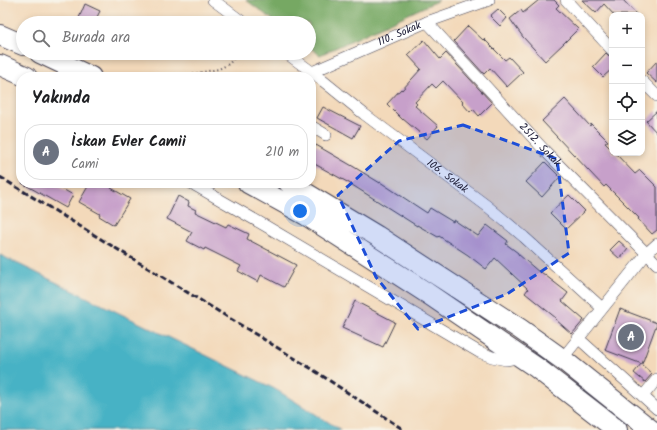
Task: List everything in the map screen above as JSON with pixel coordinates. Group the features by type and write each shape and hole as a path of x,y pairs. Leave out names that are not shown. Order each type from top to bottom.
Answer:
{"highway":[{"path":"0,35 16,42"},
{"path":"55,60 80,72"},
{"path":"0,66 16,73"},
{"path":"257,188 306,215 427,293 537,368 617,430"},
{"path":"297,188 377,236 520,329 562,359 651,430"}],"street":[{"path":"213,0 235,16"},
{"name":"110. Sokak","path":"314,72 427,22 489,0"},
{"path":"566,0 610,48"},
{"name":"2512. Sokak","path":"427,22 546,152 657,264"},
{"name":"106. Sokak","path":"294,60 308,72"},
{"name":"106. Sokak","path":"316,78 487,206 524,237 602,308"},
{"path":"645,84 657,96"},
{"path":"316,129 326,134"},
{"path":"200,188 479,352 506,360 521,357"},
{"path":"562,359 647,253 657,244"},
{"path":"578,338 657,409"},
{"path":"643,396 657,379"}],"path":[{"path":"203,72 219,69 229,64 232,60"}],"highlighted area":[{"path":"463,125 557,159 569,253 507,294 418,329 376,277 338,195 399,141"}],"green space":[{"path":"246,0 439,0 320,55 316,52 316,16 268,16"}],"water":[{"path":"0,255 275,389 341,430 0,430"}],"building":[{"path":"539,0 554,0 559,5 556,8 578,29 545,61 523,37 510,19 521,10 523,13"},
{"path":"582,0 623,0 634,12 611,12 604,4 596,13"},
{"path":"85,4 100,11 98,16 80,16"},
{"path":"498,9 507,18 500,26 490,16"},
{"path":"468,26 483,40 484,39 505,60 509,57 523,72 507,87 490,68 484,74 454,41"},
{"path":"424,40 440,59 446,53 492,103 479,116 473,109 470,112 462,103 463,102 443,81 436,88 432,84 415,102 417,104 415,106 438,126 427,139 403,120 387,104 421,69 408,55"},
{"path":"606,53 609,56 609,72 603,77 593,67"},
{"path":"657,61 657,83 646,73"},
{"path":"565,99 590,126 591,124 608,141 605,143 609,147 609,156 618,156 635,174 640,170 657,187 657,230 652,234 638,219 639,218 606,185 604,187 542,121"},
{"path":"323,107 360,126 353,138 317,118"},
{"path":"657,111 657,133 646,121"},
{"path":"316,145 380,182 427,213 430,208 453,222 454,220 478,236 487,225 508,241 506,244 540,273 541,272 568,293 562,301 584,320 572,334 555,319 556,318 525,293 528,289 495,258 486,269 439,236 438,237 417,226 349,183 316,165"},
{"path":"545,162 560,177 542,197 526,182"},
{"path":"31,188 61,188 73,195 66,208"},
{"path":"87,188 111,188 130,199 114,225 99,216 100,214 79,202"},
{"path":"569,195 585,211 566,229 550,213"},
{"path":"178,196 189,202 188,206 196,210 195,212 226,227 228,224 249,234 247,239 296,265 284,287 261,275 258,282 238,271 241,266 205,248 204,250 187,241 192,232 167,219"},
{"path":"619,241 628,249 620,259 610,250"},
{"path":"355,301 395,322 383,347 342,328"},
{"path":"620,309 657,323 642,364 605,350"},
{"path":"641,364 652,374 645,382 634,373"}],"railway":[{"path":"0,177 16,187"},
{"path":"18,188 312,369 404,430"}],"place":[{"name":"İskan Evler Camii","path":"631,337"}]}
